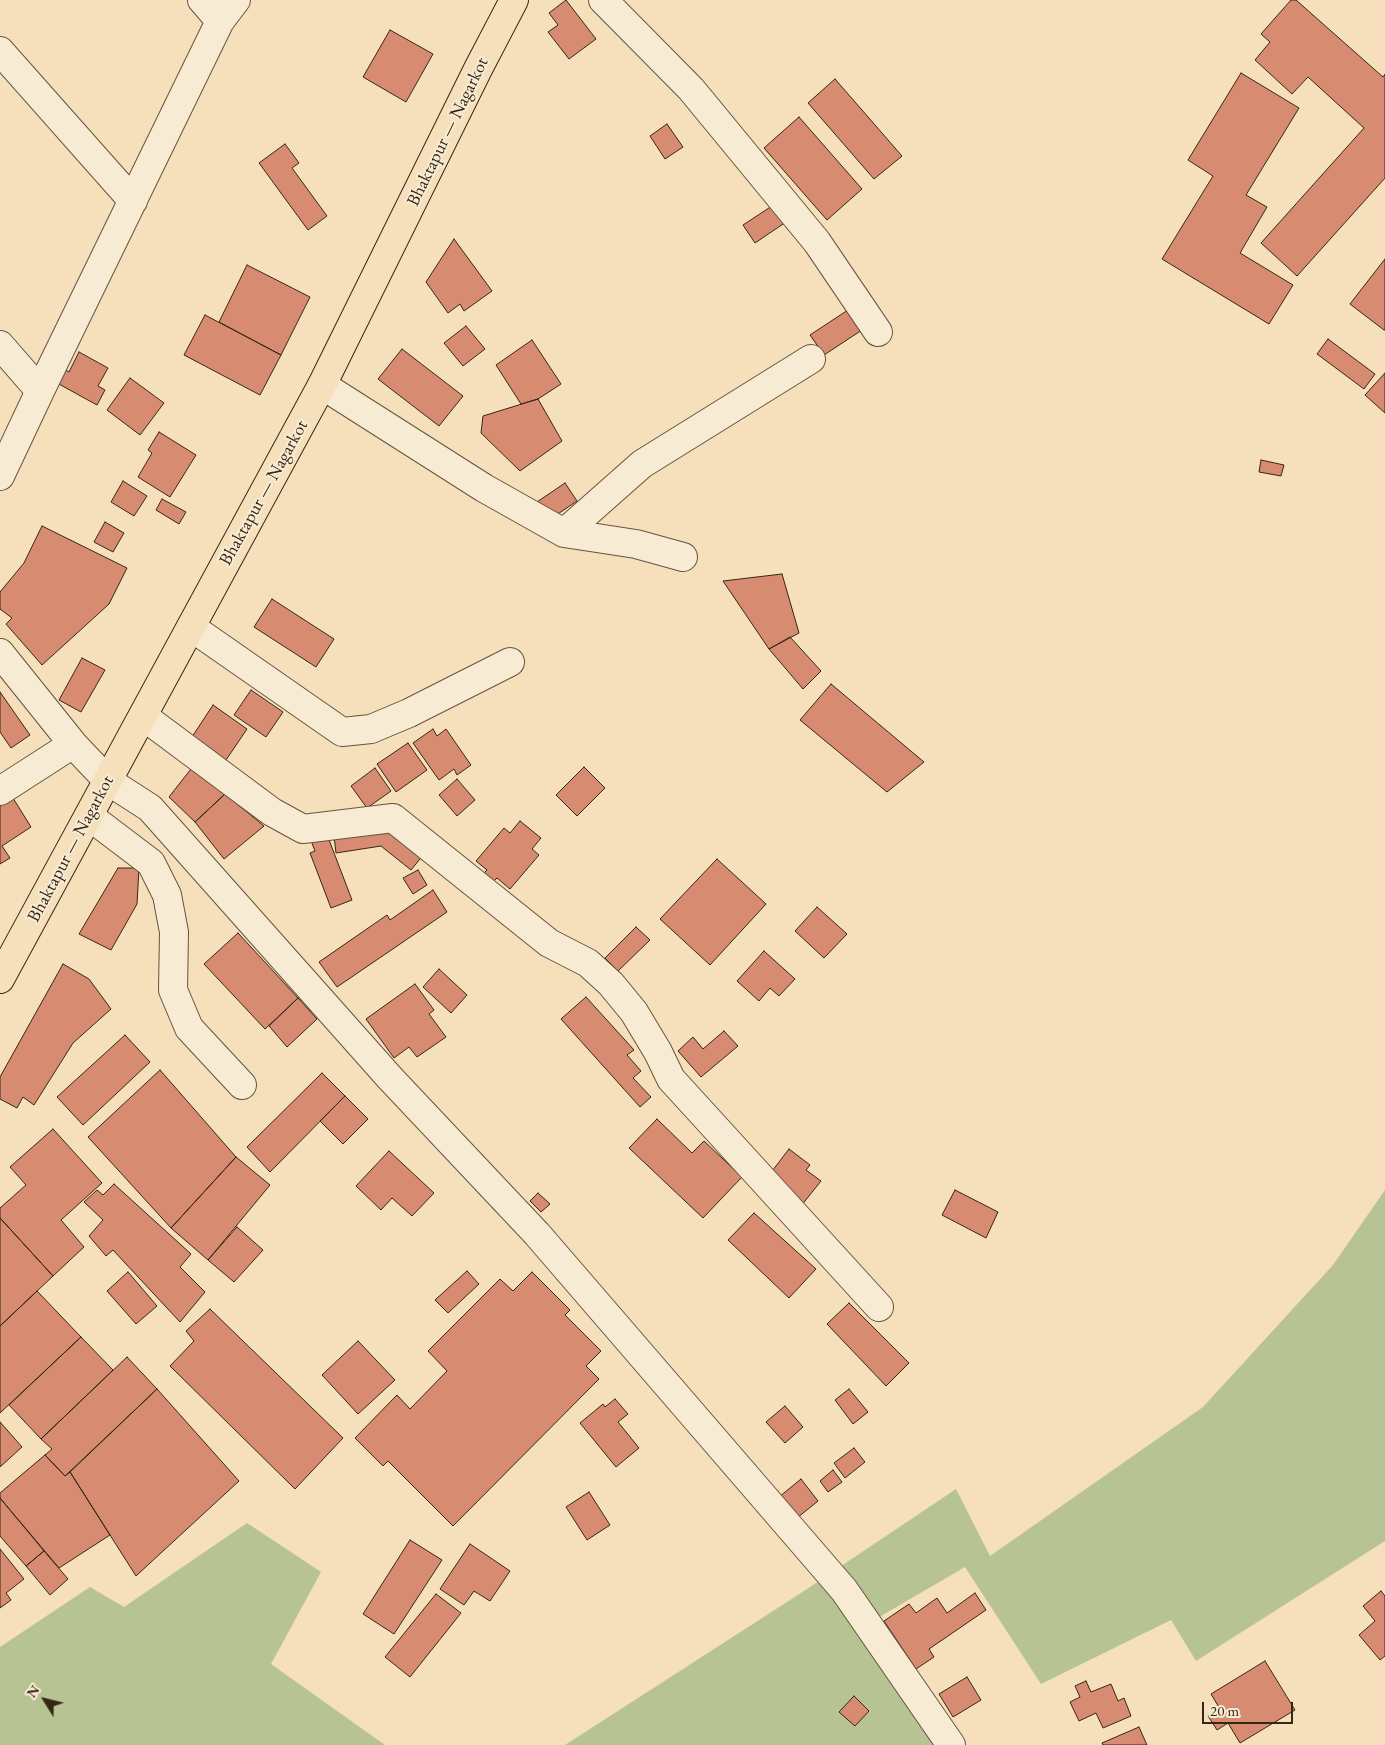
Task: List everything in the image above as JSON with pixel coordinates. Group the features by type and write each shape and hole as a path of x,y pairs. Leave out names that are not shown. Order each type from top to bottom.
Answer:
{"main road":[{"name":"Bhaktapur — Nagarkot","path":"0,979 322,386 478,69 514,0"}],"street":[{"path":"202,0 220,21"},
{"path":"0,476 220,21 236,0"},
{"path":"603,0 691,88 817,242 878,332"},
{"path":"0,51 133,201"},
{"path":"0,345 40,391"},
{"path":"564,533 642,464 811,360"},
{"path":"322,386 484,488 564,533 636,544 683,557"},
{"path":"191,627 342,732 371,729 409,713 510,662"},
{"path":"0,653 73,744 108,780 150,808 390,1078 537,1234 844,1590 951,1745"},
{"path":"143,716 272,812 303,829 393,818 549,943 588,963 611,984 634,1012 658,1052 671,1079 879,1307"},
{"path":"0,791 73,744"},
{"path":"89,816 151,863 166,895 174,932 173,990 189,1028 242,1085"}],"green space":[{"path":"1385,1190 1385,1541 1196,1661 1171,1620 1041,1684 965,1567 862,1627 936,1745 565,1745 801,1593 956,1489 990,1556 1203,1407 1333,1265"},
{"path":"247,1523 321,1572 271,1664 385,1745 0,1745 0,1647 90,1587 124,1607"}],"building":[{"path":"566,0 596,39 569,59 548,32 558,25 549,13"},
{"path":"1291,0 1296,0 1383,77 1385,74 1385,178 1297,276 1261,243 1364,128 1308,77 1292,94 1255,60 1270,42 1261,34"},
{"path":"390,30 433,54 406,102 363,77"},
{"path":"1241,73 1299,108 1246,195 1267,207 1240,253 1293,285 1269,324 1162,259 1213,176 1188,160"},
{"path":"835,79 902,156 874,179 808,103"},
{"path":"799,117 862,189 827,220 764,148"},
{"path":"667,124 683,147 665,159 650,136"},
{"path":"285,144 299,163 292,168 327,216 308,230 259,163"},
{"path":"778,202 789,220 755,243 743,225"},
{"path":"454,239 492,291 464,311 460,304 448,313 426,282"},
{"path":"1385,259 1385,330 1384,330 1350,304"},
{"path":"247,265 310,297 281,355 219,322"},
{"path":"848,310 862,330 824,355 810,335"},
{"path":"205,315 281,355 260,395 184,355"},
{"path":"466,326 485,349 463,366 444,343"},
{"path":"1328,339 1375,374 1364,389 1317,354"},
{"path":"532,340 561,384 538,399 521,404 496,365"},
{"path":"402,349 463,396 439,426 378,379"},
{"path":"79,352 108,368 98,386 105,390 97,405 57,383 64,369 69,372"},
{"path":"1385,373 1385,413 1365,395"},
{"path":"130,378 164,403 140,435 107,410"},
{"path":"538,399 562,441 520,471 481,433 483,416"},
{"path":"159,432 196,455 170,497 138,477 152,453 148,450"},
{"path":"1261,460 1284,465 1281,476 1259,472"},
{"path":"123,481 147,496 134,516 111,502"},
{"path":"565,483 577,501 549,520 537,502"},
{"path":"162,499 186,512 179,524 156,510"},
{"path":"105,522 124,533 113,552 94,542"},
{"path":"42,526 127,568 109,604 42,665 6,624 12,618 0,609 0,592 24,563"},
{"path":"782,574 799,633 769,649 723,581"},
{"path":"272,599 334,639 316,667 254,627"},
{"path":"790,637 821,671 803,689 769,649"},
{"path":"82,658 105,670 81,712 59,700"},
{"path":"831,684 924,762 887,792 800,720"},
{"path":"251,690 283,712 266,737 234,715"},
{"path":"0,692 30,735 11,748 0,732"},
{"path":"213,705 247,729 226,760 192,737"},
{"path":"433,729 437,736 446,729 471,765 457,775 454,769 439,780 413,743"},
{"path":"408,743 427,770 396,792 377,764"},
{"path":"584,767 605,788 577,816 556,795"},
{"path":"375,768 391,791 367,808 351,786"},
{"path":"191,769 225,794 195,822 169,797"},
{"path":"457,779 475,800 457,816 439,795"},
{"path":"8,790 31,827 2,846 10,858 0,864 0,795"},
{"path":"225,794 264,826 224,859 195,822"},
{"path":"520,821 541,838 532,849 539,855 510,889 497,878 492,883 482,875 487,870 476,861 504,828 510,833"},
{"path":"391,827 424,854 411,870 381,846 336,853 334,836"},
{"path":"326,832 352,900 331,908 310,853 315,851 310,838"},
{"path":"717,859 766,904 710,965 660,919"},
{"path":"118,868 139,868 137,904 111,950 79,934"},
{"path":"418,870 427,885 413,894 403,878"},
{"path":"433,890 447,912 337,987 319,962 387,915 390,920"},
{"path":"817,907 847,934 824,958 795,931"},
{"path":"636,927 650,940 618,971 605,958"},
{"path":"238,933 298,998 265,1029 204,964"},
{"path":"764,951 795,979 779,996 770,988 759,1001 737,981"},
{"path":"63,964 89,979 111,1009 73,1043 34,1105 23,1097 17,1108 0,1099 0,1077"},
{"path":"439,969 467,995 451,1013 423,987"},
{"path":"415,984 434,1010 429,1014 446,1037 417,1057 409,1047 394,1058 366,1019"},
{"path":"586,997 634,1050 627,1055 641,1071 633,1078 651,1097 640,1107 561,1019"},
{"path":"298,998 317,1019 287,1047 269,1026"},
{"path":"724,1031 738,1046 701,1077 678,1051 693,1037 703,1049"},
{"path":"125,1035 150,1062 83,1125 57,1097"},
{"path":"160,1070 236,1157 171,1228 88,1137"},
{"path":"322,1073 345,1096 270,1172 247,1147"},
{"path":"345,1096 368,1119 343,1144 320,1121"},
{"path":"657,1119 692,1153 704,1141 742,1177 703,1218 629,1148"},
{"path":"53,1129 102,1183 61,1220 84,1247 53,1276 0,1218 0,1208 26,1185 10,1167"},
{"path":"789,1149 810,1165 806,1170 821,1181 801,1206 766,1179"},
{"path":"389,1151 434,1193 412,1216 392,1198 381,1210 356,1186"},
{"path":"236,1157 270,1185 208,1260 171,1228"},
{"path":"114,1184 191,1254 180,1267 205,1292 180,1322 113,1250 106,1256 89,1236 103,1220 84,1202 97,1190 103,1195"},
{"path":"955,1190 998,1212 986,1238 942,1215"},
{"path":"538,1193 550,1204 541,1212 530,1201"},
{"path":"754,1213 816,1269 789,1298 728,1240"},
{"path":"0,1218 53,1276 0,1326"},
{"path":"237,1227 263,1250 234,1282 208,1260"},
{"path":"467,1271 479,1284 448,1313 435,1300"},
{"path":"128,1272 157,1306 136,1324 107,1291"},
{"path":"532,1272 570,1310 565,1315 601,1351 586,1366 599,1379 453,1526 388,1461 383,1466 355,1438 397,1395 410,1409 447,1371 428,1351 500,1279 513,1291"},
{"path":"37,1291 81,1337 0,1413 0,1326"},
{"path":"849,1303 909,1363 886,1386 827,1324"},
{"path":"210,1309 343,1438 295,1489 170,1366 194,1341 186,1331"},
{"path":"81,1337 113,1370 41,1439 9,1405"},
{"path":"358,1341 395,1380 358,1414 322,1375"},
{"path":"127,1357 157,1389 65,1476 45,1455 52,1449 41,1439"},
{"path":"157,1389 239,1481 136,1576 70,1472"},
{"path":"849,1389 868,1412 853,1424 835,1400"},
{"path":"615,1399 628,1414 618,1422 639,1448 616,1467 580,1423 603,1404 605,1407"},
{"path":"785,1406 803,1427 785,1443 766,1422"},
{"path":"0,1422 22,1447 0,1467"},
{"path":"854,1448 865,1462 845,1478 834,1463"},
{"path":"45,1455 65,1476 70,1472 110,1535 59,1568 0,1498 0,1493"},
{"path":"833,1470 842,1482 828,1492 820,1481"},
{"path":"801,1479 818,1501 797,1518 779,1497"},
{"path":"589,1492 610,1525 587,1540 566,1507"},
{"path":"0,1498 44,1551 26,1566 0,1536"},
{"path":"410,1540 442,1560 394,1634 363,1614"},
{"path":"470,1544 510,1571 490,1601 474,1591 464,1605 440,1589"},
{"path":"0,1549 24,1579 6,1593 11,1600 0,1608"},
{"path":"44,1551 68,1579 50,1595 26,1566"},
{"path":"1381,1591 1385,1596 1385,1656 1380,1660 1359,1635 1375,1621 1363,1606"},
{"path":"975,1593 986,1610 929,1649 934,1657 916,1669 884,1621 909,1604 916,1613 937,1598 947,1613"},
{"path":"436,1594 461,1613 410,1677 385,1657"},
{"path":"1265,1661 1295,1710 1240,1743 1228,1723 1217,1730 1208,1716 1220,1709 1211,1694"},
{"path":"967,1677 981,1700 953,1717 939,1694"},
{"path":"1086,1681 1091,1692 1111,1684 1118,1701 1124,1698 1131,1716 1103,1728 1096,1713 1079,1721 1070,1702 1080,1697 1075,1686"},
{"path":"854,1696 869,1711 855,1726 839,1712"},
{"path":"1139,1727 1147,1745 1103,1745 1102,1743"}]}
